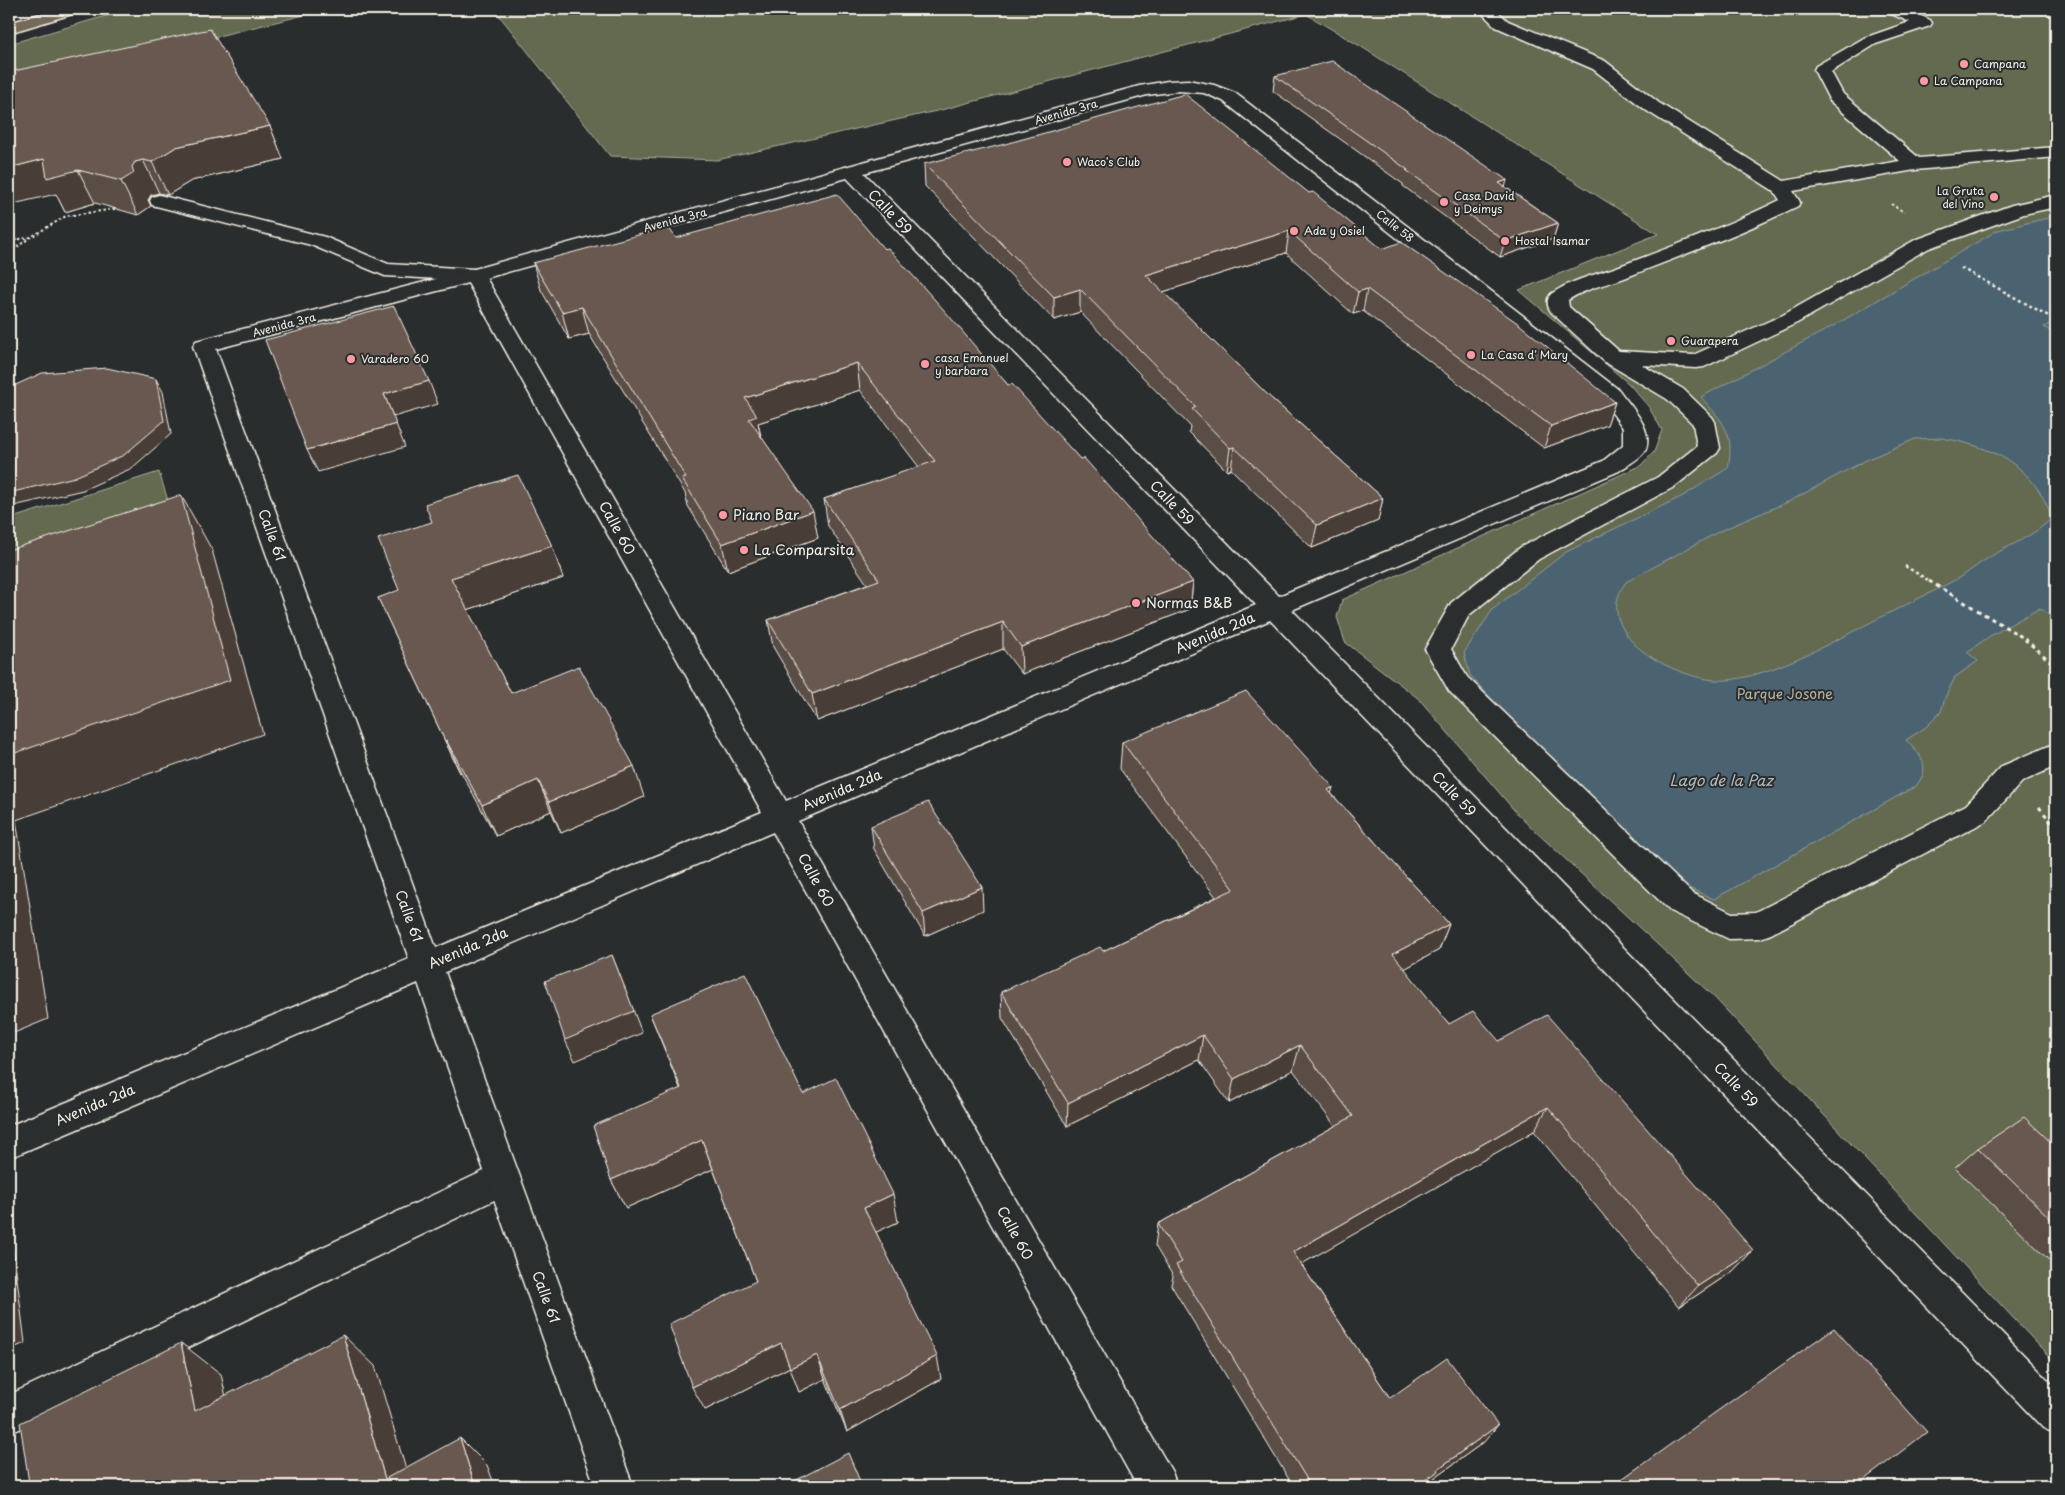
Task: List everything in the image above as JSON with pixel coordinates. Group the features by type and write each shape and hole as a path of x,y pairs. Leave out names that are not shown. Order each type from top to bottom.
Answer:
{"highway":[{"path":"9,28 73,9"}],"street":[{"path":"1486,9 1502,24 1599,65 1653,107 1781,187 1791,202 1761,217 1616,274 1593,279 1568,290 1558,298 1559,309 1613,357 1675,394 1704,422 1709,448 1666,482 1530,553 1460,609 1438,649 1458,684 1680,902 1729,926 1760,925 1976,813 2012,774 2056,754"},
{"path":"1894,9 1924,23 1870,41 1822,70 1836,97 1915,164"},
{"name":"Calle 58","path":"1145,90 1189,85 1212,88 1229,98 1611,394 1625,412"},
{"name":"Avenida 3ra","path":"204,346 474,275 1145,90"},
{"path":"1781,187 1915,164 2056,152"},
{"name":"Calle 59","path":"852,172 2056,1415"},
{"path":"159,201 318,241 385,270 474,275"},
{"path":"1675,394 1683,378 1696,362 1790,319 1907,252 2019,209 2056,201"},
{"name":"Calle 60","path":"474,275 1158,1486"},
{"name":"Calle 61","path":"204,346 614,1486"},
{"path":"1613,357 1696,362"},
{"name":"Avenida 2da","path":"9,1142 1611,466 1635,448 1634,428 1625,412"},
{"path":"9,1415 503,1178"}],"path":[{"path":"1873,172 1885,179 1876,194 1943,237"},
{"path":"9,254 31,237 66,216 115,209"},
{"path":"9,241 31,237"},
{"path":"1955,264 2056,320"},
{"path":"1905,566 2022,637 2056,666"}],"green space":[{"path":"130,9 329,9 9,87 9,44"},
{"name":"Parque Josone","path":"494,9 2056,9 2056,1364 1714,997 1520,817 1419,699 1345,642 1337,617 1342,600 1640,466 1654,452 1662,430 1648,406 1629,384 1519,290 1658,234 1306,14 941,110 717,160 610,156"},
{"path":"159,472 181,542 9,598 9,519"}],"water":[{"name":"Lago de la Paz","path":"2056,216 2056,321 2044,327 2056,335 2056,613 2051,616 2040,608 1990,636 1967,652 1978,661 1955,677 1941,712 1926,727 1906,740 1923,761 1923,773 1916,786 1714,899 1684,886 1531,743 1470,675 1464,653 1493,609 1566,552 1683,496 1728,468 1730,445 1725,428 1701,397 1835,325 1998,230","holes":["1942,438 1995,453 2023,472 2035,484 2052,518 2030,535 1988,558 1947,584 1821,648 1775,668 1752,675 1732,680 1714,680 1690,675 1665,665 1642,651 1633,643 1622,627 1617,614 1617,601 1626,582 1720,531 1790,501 1866,460 1915,439"]}],"building":[{"path":"210,29 270,126 176,147 152,162 143,160 135,162 132,167 134,173 121,181 78,170 47,178 44,159 9,168 9,72"},
{"path":"1332,61 1507,180 1499,183 1558,223 1505,241 1275,76"},
{"path":"1185,94 1309,193 1313,192 1382,249 1401,242 1519,324 1615,402 1551,426 1367,289 1358,292 1289,231 1146,275 1271,398 1383,498 1317,525 1234,447 1230,448 1192,409 1196,407 1080,289 1054,297 924,164 1005,144"},
{"path":"837,194 884,249 888,248 944,310 1008,385 1012,384 1080,459 1084,458 1193,582 1021,647 1003,622 812,694 768,620 879,580 824,499 935,461 857,363 745,398 757,416 749,419 813,511 722,544 682,479 686,478 582,307 562,312 533,263 668,227 676,238"},
{"path":"394,306 429,381 384,394 396,424 307,450 265,340"},
{"path":"107,368 156,379 164,421 124,455 75,477 9,493 9,388 42,373"},
{"path":"518,475 552,546 451,578 511,693 579,666 634,766 549,802 538,780 482,805 445,741 378,598 399,590 378,539 432,522 425,504"},
{"path":"181,495 230,680 9,755 9,550"},
{"path":"1246,691 1333,787 1328,790 1449,924 1393,954 1449,1024 1473,1011 1499,1041 1547,1015 1753,1250 1698,1286 1548,1107 1293,1252 1390,1398 1447,1358 1498,1425 1438,1469 1439,1471 1416,1486 1311,1486 1176,1265 1182,1262 1158,1224 1353,1116 1300,1045 1234,1079 1203,1035 1068,1103 1001,992 1100,947 1103,951 1234,889 1122,742"},
{"path":"928,802 982,887 923,913 871,826"},
{"path":"612,955 634,1011 565,1040 545,981"},
{"path":"745,973 803,1094 836,1078 893,1194 864,1208 937,1356 840,1410 817,1355 790,1368 781,1343 692,1387 669,1324 756,1281 702,1140 611,1180 593,1126 681,1088 650,1014"},
{"path":"2024,1117 2056,1147 2056,1224 1978,1148"},
{"path":"1834,1328 1927,1432 1856,1486 1612,1486"},
{"path":"343,1335 385,1479 460,1438 475,1486 202,1486 202,1484 197,1486 22,1486 29,1483 20,1423 181,1343 195,1411"},
{"path":"848,1453 862,1486 785,1486"}],"place":[{"name":"Campana","path":"1964,64"},
{"name":"La Campana","path":"1924,81"},
{"name":"Waco's Club","path":"1067,162"},
{"name":"La Gruta del Vino","path":"1994,197"},
{"name":"Casa David y Deimys","path":"1444,202"},
{"name":"Ada y Osiel","path":"1294,231"},
{"name":"Hostal Isamar","path":"1505,241"},
{"name":"Guarapera","path":"1671,341"},
{"name":"La Casa d' Mary","path":"1471,355"},
{"name":"Varadero 60","path":"351,359"},
{"name":"casa Emanuel y barbara","path":"925,364"},
{"name":"Piano Bar","path":"723,515"},
{"name":"La Comparsita","path":"744,550"},
{"name":"Normas B&B","path":"1136,603"}]}
